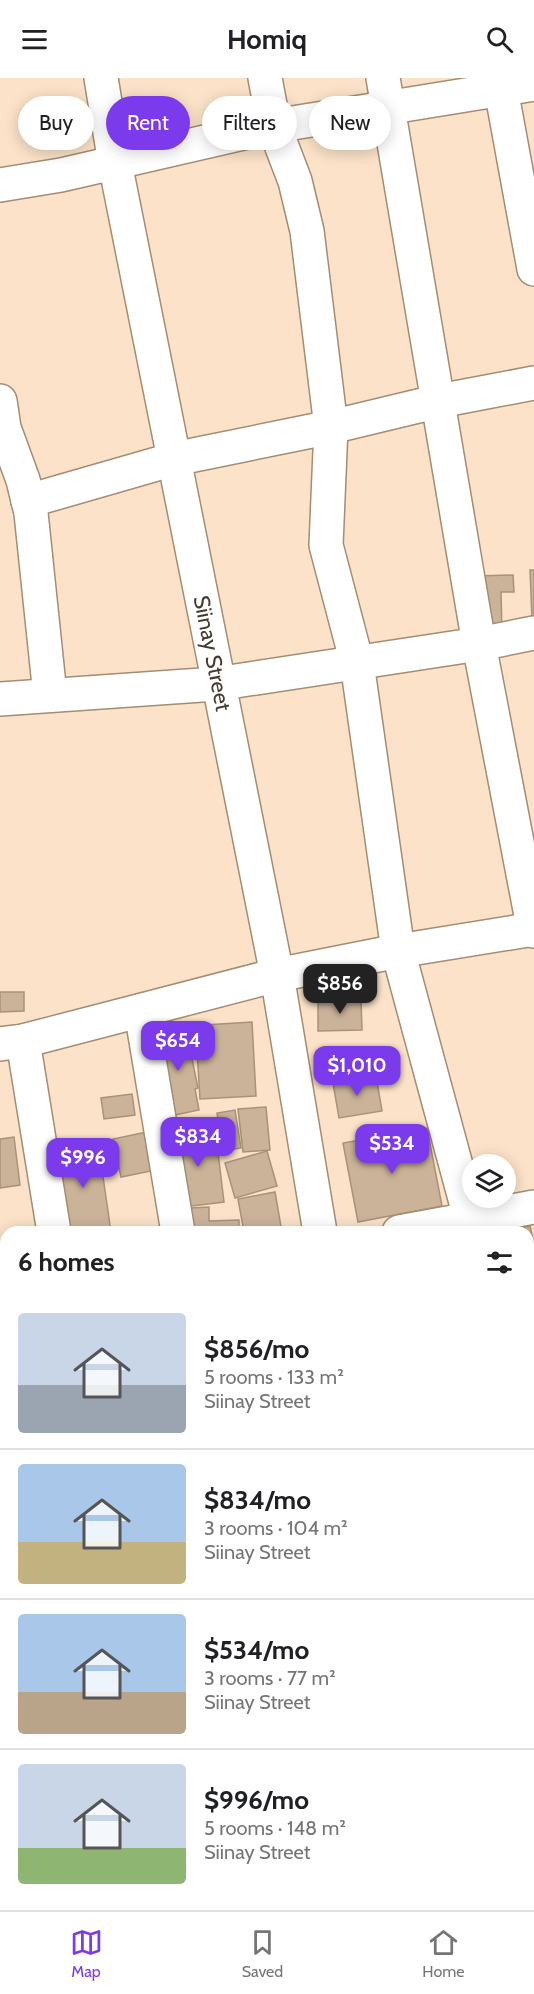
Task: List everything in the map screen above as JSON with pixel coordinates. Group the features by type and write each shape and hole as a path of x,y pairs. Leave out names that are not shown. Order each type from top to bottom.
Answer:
{"street":[{"name":"Siinay Street","path":"101,78 114,163 174,459 216,684 277,975 319,1226"},
{"path":"265,78 268,96"},
{"path":"297,119 386,93 499,83 534,84"},
{"path":"499,83 534,269"},
{"path":"53,1226 11,1042 277,975 398,951 534,930 479,644 386,93"},
{"path":"0,185 114,163 202,143"},
{"path":"283,150 303,206 331,427 326,544 357,663 398,951 472,1225 534,1207"},
{"path":"28,501 174,459 331,427 439,401 534,383"},
{"path":"0,401 4,428 28,501 50,695"},
{"path":"0,699 216,684 479,644 534,633"},
{"path":"141,1011 177,1226"}],"building":[{"path":"530,570 534,570 534,619 532,619"},
{"path":"513,575 514,592 501,592 502,632 479,633 477,576"},
{"path":"0,992 24,992 24,1011 0,1012"},
{"path":"361,999 362,1030 318,1031 318,1000"},
{"path":"252,1022 256,1096 200,1099 197,1050 206,1050 204,1025"},
{"path":"186,1030 198,1088 195,1089 199,1110 170,1116 154,1037"},
{"path":"346,1053 352,1075 334,1080 328,1058"},
{"path":"376,1076 382,1111 339,1118 333,1083"},
{"path":"132,1094 135,1115 104,1119 101,1098"},
{"path":"266,1107 270,1150 243,1152 238,1109"},
{"path":"235,1110 241,1148 223,1151 217,1113"},
{"path":"193,1124 194,1139 216,1136 224,1202 184,1207 174,1127"},
{"path":"427,1128 442,1206 358,1222 343,1143"},
{"path":"147,1132 156,1170 121,1177 113,1139"},
{"path":"14,1137 20,1185 0,1188 0,1139"},
{"path":"98,1142 110,1226 65,1226 54,1148"},
{"path":"267,1151 277,1186 235,1198 225,1163"},
{"path":"275,1192 281,1226 243,1226 238,1199"},
{"path":"209,1207 209,1221 239,1220 239,1226 192,1226 191,1208"}]}
